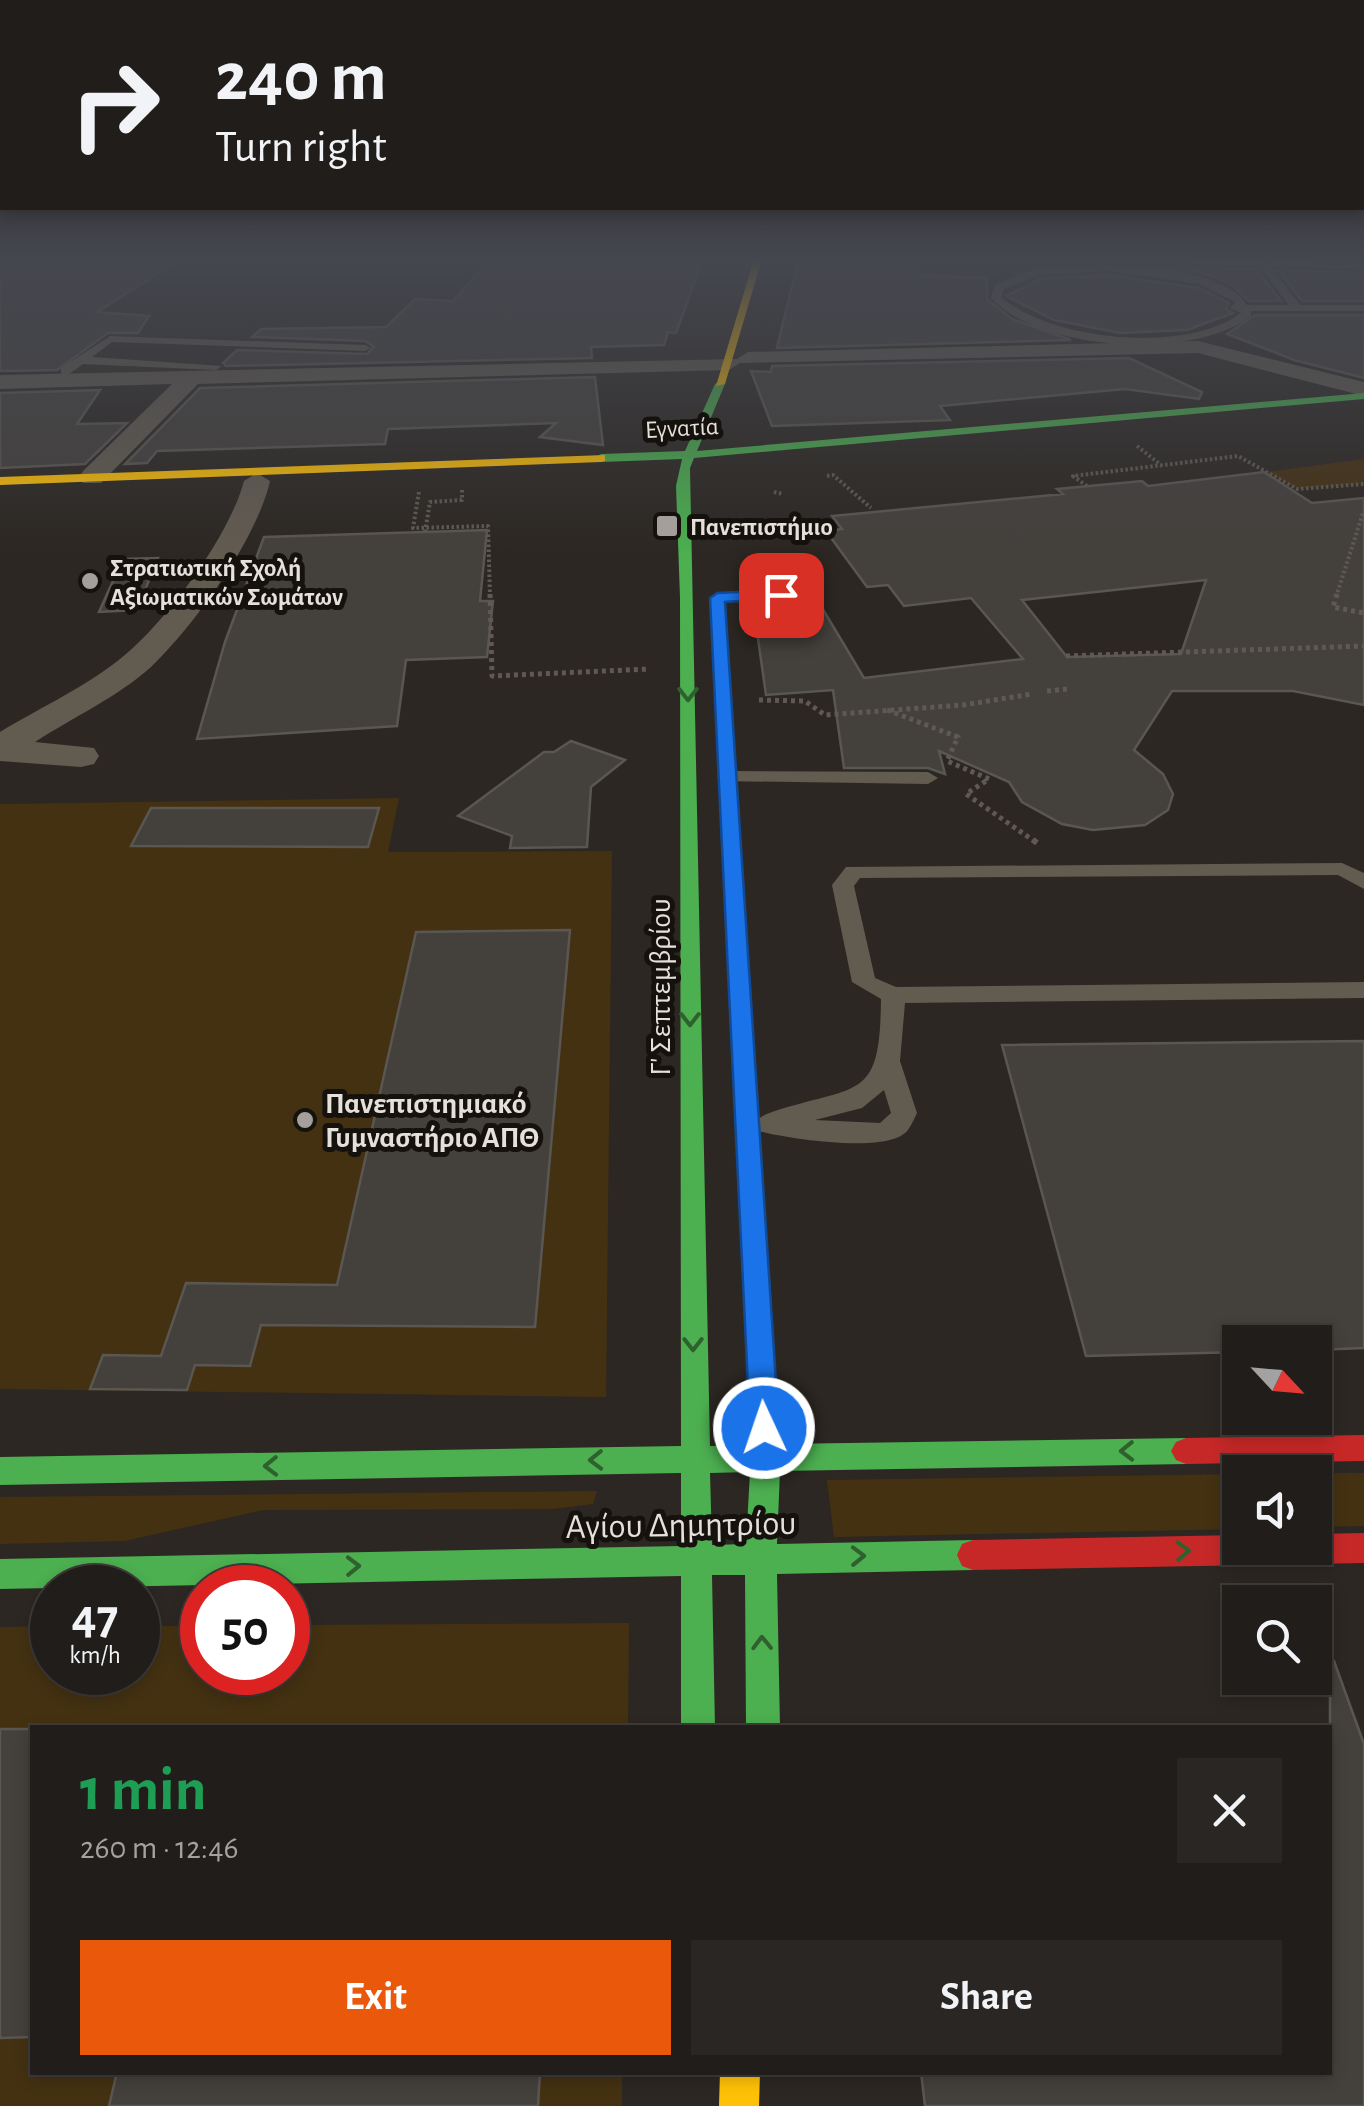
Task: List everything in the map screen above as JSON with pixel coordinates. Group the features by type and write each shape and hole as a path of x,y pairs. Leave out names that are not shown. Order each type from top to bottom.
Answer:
{"main road":[{"name":"Γ' Σεπτεμβρίου","path":"714,468 739,357"},
{"name":"Γ' Σεπτεμβρίου","path":"698,1725 687,462 738,361"},
{"name":"Εγνατία","path":"714,468 1364,392"},
{"name":"Εγνατία","path":"0,481 687,462 714,468 1364,414"},
{"name":"Εγνατία","path":"0,492 687,462"},
{"path":"717,589 718,627"},
{"path":"721,664 727,777 758,1124 766,1458 761,1558 763,1725"},
{"name":"Αγίου Δημητρίου","path":"0,1470 1364,1448"},
{"name":"Αγίου Δημητρίου","path":"0,1574 1364,1548"},
{"path":"738,2075 739,2106"}],"street":[{"path":"0,382 351,363 859,357"},
{"path":"1249,357 1364,392"},
{"path":"92,477 207,370"},
{"path":"0,749 138,661 188,603 251,506 258,482"},
{"path":"0,749 81,756"}],"lane":[{"path":"65,371 84,357"},
{"path":"80,360 207,370 224,357"},
{"path":"351,363 356,357"},
{"path":"717,589 781,595"},
{"path":"727,777 928,778"},
{"path":"1364,882 1342,869 854,872 845,878 858,968 864,982 893,995 1364,990"},
{"path":"758,1124 790,1130 883,1132 897,1126 904,1113 888,1064 893,995"},
{"path":"758,1124 857,1100 888,1064"}],"path":[{"path":"1124,436 1164,467"},
{"path":"1087,486 1073,476 1238,456 1297,489 1364,480"},
{"path":"818,476 833,475 870,508"},
{"path":"426,530 430,502 462,500 461,480"},
{"path":"418,502 414,528 488,526 492,676 654,669"},
{"path":"1364,514 1333,608 1364,613"},
{"path":"1066,656 1364,646"},
{"path":"1046,691 1068,689"},
{"path":"753,700 805,700 825,716 1032,694"},
{"path":"847,708 855,713"},
{"path":"888,710 958,737 947,760 989,778 966,794 1078,871"}],"shaded area":[{"path":"1364,459 1364,484 1297,489 1266,472"},
{"name":"Πανεπιστημιακό Γυμναστήριο ΑΠΘ","path":"399,798 388,852 612,851 606,1397 0,1389 0,804"},
{"path":"1332,1473 1364,1473 1364,1526 1332,1527"},
{"path":"1222,1474 1222,1529 834,1537 827,1480"},
{"path":"597,1491 593,1504 552,1509 263,1510 125,1541 0,1544 0,1497"},
{"path":"629,1623 628,1725 30,1725 30,2075 622,2075 622,2106 0,2106 0,1627 30,1626 30,1695 160,1695 160,1626 180,1626 180,1695 310,1695 310,1625"}],"building":[{"path":"0,357 75,357 57,370 0,371"},
{"path":"229,357 592,358 226,366 223,363"},
{"path":"1287,357 1364,357 1364,378"},
{"path":"1129,358 1202,392 1199,399 1125,389 940,406 950,420 772,426 751,371 771,372 772,366"},
{"path":"595,377 603,445 540,437 556,423 388,429 385,444 157,451 147,463 125,464 200,388"},
{"path":"100,390 77,424 127,423 85,464 0,468 0,393"},
{"path":"1264,472 1312,503 1364,498 1364,705 1293,691 1172,691 1134,750 1163,774 1173,794 1168,810 1145,825 1093,830 1062,824 1022,802 1009,782 939,751 945,774 928,768 844,768 833,690 766,695 755,618 821,613 821,606 864,678 1023,659 971,598 904,606 888,585 867,587 826,531 842,529 832,516 1063,494 1057,489 1142,481 1148,486","holes":["1206,580 1181,654 1067,657 1022,600"]},
{"path":"487,530 480,601 493,601 487,657 406,660 397,726 197,739 225,642 264,537"},
{"path":"158,558 137,610 99,612 123,559"},
{"path":"571,741 625,760 591,787 587,847 510,848 512,836 458,816 544,752 554,752"},
{"path":"151,808 379,808 368,847 131,846"},
{"path":"570,930 535,1327 261,1325 250,1366 195,1365 187,1390 90,1389 103,1355 161,1356 186,1283 337,1285 416,932"},
{"path":"1364,1041 1364,1348 1332,1349 1332,1325 1222,1325 1222,1352 1086,1356 1002,1045"},
{"path":"1334,1661 1364,1744 1364,2106 925,2106 921,2075 1332,2075 1330,1725"},
{"path":"0,1729 30,1729 30,2037 0,2038"},
{"path":"116,2075 540,2075 538,2106 109,2106"}],"traffic: fast":[{"path":"698,1725 687,597 682,486 684,468 720,384"},
{"path":"601,458 716,454 1364,396"},
{"path":"723,697 766,1458 761,1558 763,1725"},
{"path":"0,1471 1186,1451"},
{"path":"0,1574 973,1555"}],"traffic: slow":[{"path":"720,384 728,357"},
{"path":"0,481 601,458"},
{"path":"739,2106 740,2075"}],"traffic: jam":[{"path":"1186,1451 1364,1448"},
{"path":"973,1555 1364,1548"}],"place":[{"name":"Πανεπιστήμιο","path":"667,526"},
{"name":"Στρατιωτική Σχολή Αξιωματικών Σωμάτων","path":"90,581"},
{"name":"Πανεπιστημιακό Γυμναστήριο ΑΠΘ","path":"305,1120"}],"route":[{"path":"764,1428 717,598 781,595"}]}
